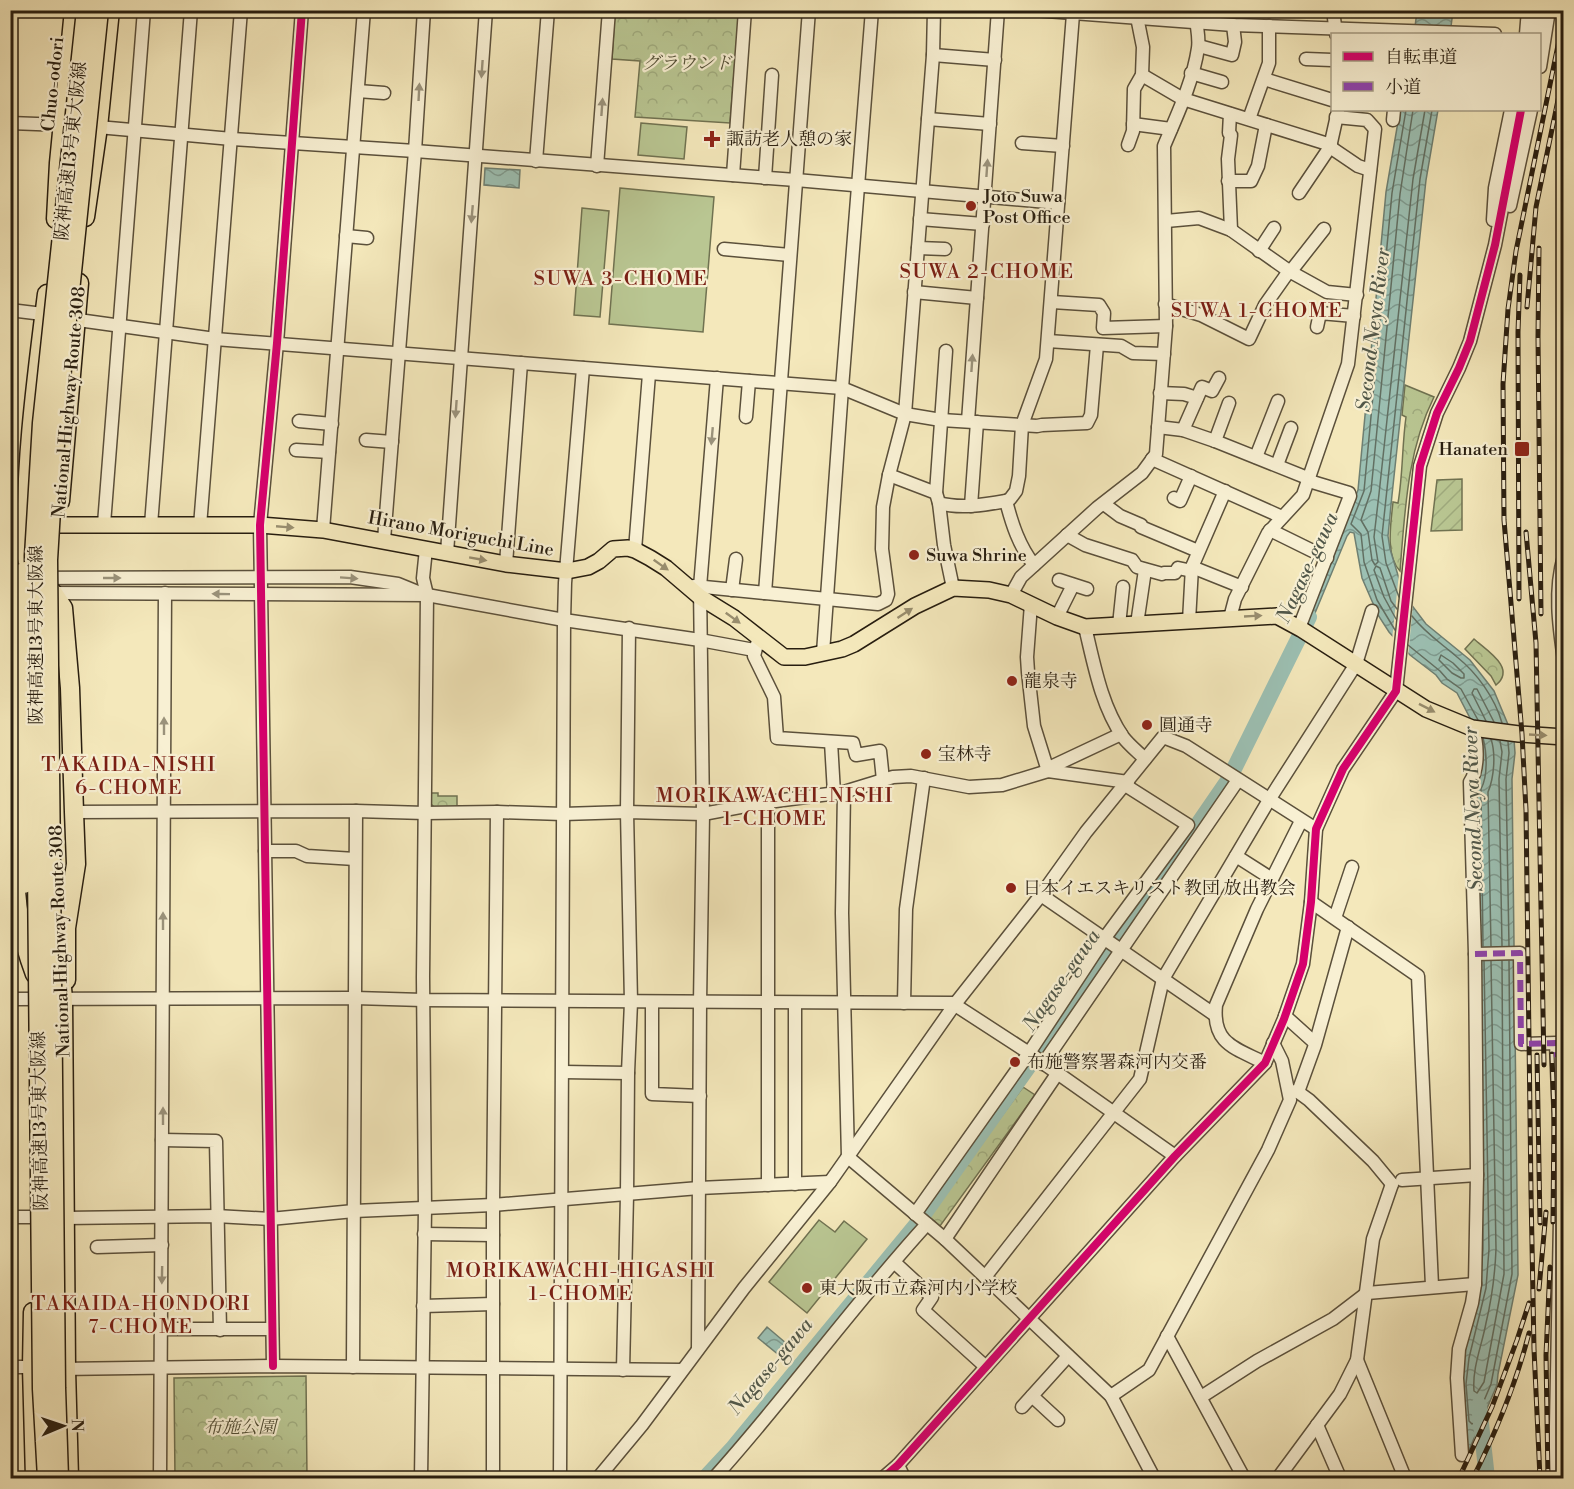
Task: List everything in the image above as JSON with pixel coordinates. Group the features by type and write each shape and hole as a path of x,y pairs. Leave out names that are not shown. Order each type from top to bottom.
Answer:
{"highway":[{"name":"National Highway Route 308","path":"35,1479 32,1367 35,1217 35,974 32,710 19,586 18,526 56,228 74,10"},
{"name":"阪神高速13号東大阪線","path":"47,1479 42,1389 34,556 38,470 86,10"},
{"name":"阪神高速13号東大阪線","path":"59,1479 56,1388 48,560 52,471 99,10"},
{"name":"National Highway Route 308","path":"69,1479 63,999 60,983 57,895 53,586 77,320 82,230 98,127 108,10"},
{"path":"35,974 26,925 24,884 20,620 38,423 50,351"},
{"path":"52,471 54,562 65,710 68,838 66,983 63,999"},
{"path":"19,586 13,608 14,660 11,682 15,899 24,943 35,974"},
{"path":"53,586 63,608 70,688 76,864 66,928"}],"main road":[{"name":"Chuo-odori","path":"56,228 81,10"},
{"path":"82,230 108,10"},
{"name":"Hirano Moriguchi Line","path":"18,526 260,525 323,530 506,564 567,571 588,567 613,549 635,550"},
{"path":"635,550 666,568 734,618 757,645 784,657 805,657 842,649 915,606 953,588 989,590 1011,595 1057,617 1085,627 1277,616 1302,629 1426,709 1472,728 1513,734 1563,737"}],"street":[{"path":"104,524 144,10"},
{"path":"151,525 191,10"},
{"path":"200,526 241,10"},
{"path":"273,1366 260,525 277,343 302,10"},
{"path":"323,530 364,10"},
{"path":"384,540 424,10"},
{"path":"447,553 486,10"},
{"path":"536,161 548,10"},
{"path":"597,166 609,10"},
{"path":"733,176 745,10"},
{"path":"765,593 808,10"},
{"path":"823,653 872,10"},
{"path":"695,589 732,590 878,604 886,600 888,594 882,549 884,507 889,475 905,414 933,55 934,10"},
{"path":"971,506 977,298 998,10"},
{"path":"1033,10 1072,14 1196,16 1233,25 1335,32 1430,33"},
{"path":"1333,10 1335,32"},
{"path":"1526,33 1528,10"},
{"path":"1538,10 1540,33"},
{"path":"1541,35 1549,10"},
{"path":"889,475 937,498 971,506 1006,501 1016,491 1022,425 1046,359 1072,14"},
{"path":"1128,145 1133,124 1134,89 1142,75 1143,47 1137,15"},
{"path":"1011,595 1021,577 1067,535 1142,473 1156,454 1166,326 1164,146 1183,99 1199,46 1196,16"},
{"path":"1199,46 1232,54 1233,25"},
{"path":"1249,119 1264,79 1270,52 1269,26"},
{"path":"933,55 995,60"},
{"path":"1306,59 1331,60"},
{"path":"1191,73 1221,82"},
{"path":"765,178 772,75"},
{"path":"1142,75 1183,99 1330,146 1358,166 1370,170"},
{"path":"1264,79 1331,100"},
{"path":"357,91 384,93"},
{"path":"1495,245 1492,233 1495,188 1511,111"},
{"path":"883,1479 1175,1156 1265,1063 1285,1016 1303,964 1311,902 1316,829 1342,769 1396,691 1417,485 1425,449 1437,413 1470,341 1495,245 1521,111"},
{"path":"1495,245 1504,234 1531,111"},
{"path":"1230,618 1235,599 1270,530 1302,495 1309,480 1348,364 1375,129 1367,120 1337,113 1330,146 1299,193"},
{"path":"1230,114 1228,181 1231,230"},
{"path":"928,119 990,124"},
{"path":"10,123 63,125"},
{"path":"1133,124 1172,129"},
{"path":"1228,181 1251,181 1258,166 1266,125"},
{"path":"98,127 1058,202"},
{"path":"1022,143 1063,146"},
{"path":"1166,221 1200,218 1231,230 1290,271 1328,292 1357,295"},
{"path":"920,219 983,224"},
{"path":"1259,251 1274,228"},
{"path":"1166,304 1201,315 1249,339 1265,305 1324,229"},
{"path":"346,236 367,238"},
{"path":"918,248 945,249"},
{"path":"724,249 790,255"},
{"path":"914,292 977,298"},
{"path":"10,310 45,313 77,320 215,339 842,388 905,414 941,420 1037,426 1087,423 1091,415 1104,313 1100,305 1052,302"},
{"path":"1317,327 1320,313 1354,316"},
{"path":"1103,328 1166,326"},
{"path":"1048,341 1121,346 1133,353 1164,354"},
{"path":"946,351 937,498 953,588"},
{"path":"506,564 521,363"},
{"path":"560,1479 564,620 583,368"},
{"path":"635,550 649,374"},
{"path":"698,1349 703,814 700,639 695,589 717,378"},
{"path":"1183,430 1202,387 1212,391 1219,378"},
{"path":"746,417 748,381"},
{"path":"1160,393 1184,394 1197,398"},
{"path":"1256,458 1278,401"},
{"path":"1215,441 1229,403"},
{"path":"299,421 332,423"},
{"path":"1158,427 1183,430 1215,441 1349,494 1327,558 1327,576 1302,629"},
{"path":"1277,465 1291,428"},
{"path":"366,440 392,442"},
{"path":"296,450 329,453"},
{"path":"1152,459 1282,517"},
{"path":"1180,501 1191,476"},
{"path":"1189,621 1192,569 1225,491"},
{"path":"1006,501 1024,552 1034,565"},
{"path":"1104,504 1120,516 1142,525 1141,527 1198,551"},
{"path":"1270,530 1327,558"},
{"path":"1067,535 1085,545 1132,560 1137,567 1145,570 1162,574 1175,573 1178,568 1192,569 1242,587"},
{"path":"421,1479 425,1209 423,1000 426,595 423,578 426,549"},
{"path":"1563,556 1558,575 1557,597 1563,660"},
{"path":"732,590 736,559"},
{"path":"1137,624 1145,570"},
{"path":"19,586 261,577 350,577 398,584 426,595"},
{"path":"1059,580 1087,589"},
{"path":"1057,617 1072,585"},
{"path":"53,586 165,593 426,595 564,620 757,645 753,656 774,696 777,738 853,743 856,755 880,751 883,780"},
{"path":"1119,625 1123,587"},
{"path":"160,1479 165,593"},
{"path":"1031,604 1028,672 1034,726 1048,771"},
{"path":"985,1276 1140,1079 1163,980 1269,800 1356,664 1372,611"},
{"path":"1085,627 1096,675 1107,707 1121,734 1146,759"},
{"path":"623,1370 631,1002 627,812 628,628"},
{"path":"1462,1455 1457,1378 1459,1349 1475,1284 1477,1175 1475,954 1470,782 1475,769 1476,740 1472,728"},
{"path":"1048,771 1053,766 1121,734"},
{"path":"598,1479 744,1288 830,1182 955,1004 1041,895 1086,832 1163,737 1186,746 1316,829"},
{"path":"831,742 839,793 842,854 843,1002 848,1157 945,1239 1111,1396 1154,1479"},
{"path":"74,812 356,811 703,814 768,802 839,793 893,777 911,776 969,787 1002,785 1048,771 1126,783 1188,825 1104,939 1029,1053 915,1214"},
{"path":"1043,1064 1122,951 1234,777"},
{"path":"904,1003 906,909 924,778"},
{"path":"768,802 768,1185"},
{"path":"353,1367 356,811"},
{"path":"494,1479 493,1205 497,812"},
{"path":"1265,1063 1225,1043 1217,1030 1216,1005 1238,951 1301,821"},
{"path":"265,851 296,851 307,856 355,859"},
{"path":"1236,856 1272,879"},
{"path":"1335,918 1352,867"},
{"path":"1041,895 1215,1015"},
{"path":"1311,902 1418,976 1432,1287"},
{"path":"1111,1396 1149,1370 1237,1212 1268,1150 1315,1043 1348,927"},
{"path":"1475,954 1520,953 1521,1044 1556,1043 1560,1057 1561,1282 1555,1479"},
{"path":"10,999 355,998 955,1004 1175,1156"},
{"path":"652,1002 652,1094 700,1096"},
{"path":"795,1002 795,1184"},
{"path":"1285,1016 1315,1043"},
{"path":"1273,1044 1293,1091 1309,1100 1399,1183 1477,1175"},
{"path":"562,1072 628,1073"},
{"path":"945,1239 1057,1074"},
{"path":"162,1140 216,1141 220,1330"},
{"path":"65,1218 216,1216 270,1219 354,1211 493,1205 699,1188 830,1182"},
{"path":"1278,1479 1340,1394 1357,1360 1373,1239 1399,1183"},
{"path":"10,1216 35,1217"},
{"path":"714,1479 926,1224"},
{"path":"424,1234 493,1235"},
{"path":"97,1246 113,1250 162,1245"},
{"path":"894,1262 932,1297 923,1310 986,1367"},
{"path":"1201,1397 1257,1361 1334,1319 1367,1293 1475,1284"},
{"path":"423,1306 493,1304"},
{"path":"161,1329 272,1329"},
{"path":"1167,1336 1244,1479"},
{"path":"1022,1407 1068,1356"},
{"path":"1357,1360 1405,1479"},
{"path":"10,1366 66,1369 273,1366 682,1370"},
{"path":"1032,1396 1058,1420"},
{"path":"1317,1425 1340,1479"},
{"path":"898,1465 904,1479"}],"green space":[{"name":"グラウンド","path":"615,11 739,11 730,123 635,117 640,61 612,59"},
{"path":"641,123 687,127 684,159 638,155"},
{"path":"620,188 714,197 703,332 609,324"},
{"path":"582,208 609,211 600,317 574,315"},
{"path":"1405,385 1434,397 1418,439 1413,460 1406,504 1400,571 1392,557 1390,529 1393,502 1398,503 1401,481 1406,417 1402,415"},
{"path":"1462,479 1462,530 1431,531 1437,480"},
{"path":"1474,639 1492,654 1501,666 1502,679 1496,685 1491,676 1465,649"},
{"path":"431,793 438,793 438,796 457,796 457,808 436,809 431,804"},
{"path":"1023,1087 1035,1095 940,1226 928,1216"},
{"path":"819,1220 835,1232 844,1221 867,1239 807,1313 769,1282"},
{"name":"布施公園","path":"306,1376 307,1478 175,1478 174,1378"}],"water":[{"path":"1417,11 1453,11 1450,33 1415,27"},
{"path":"1400,111 1438,111 1426,180 1388,536 1404,595 1426,624 1470,660 1494,691 1514,739 1515,753 1512,779 1518,1275 1497,1385 1466,1457 1460,1385 1464,1356 1480,1287 1483,1249 1475,785 1479,773 1472,722 1457,693 1410,655 1389,632 1378,615 1362,578 1354,533 1350,532 1347,536 1308,630 1303,627 1358,490 1386,192"},
{"path":"485,168 520,170 519,188 484,185"},
{"path":"767,1327 793,1349 785,1360 758,1338"}],"pier":[{"path":"1399,573 1413,604 1408,657 1392,640"}],"waterway":[{"name":"Nagase-gawa","path":"705,1478 732,1449 916,1225 1117,942 1229,779 1309,617"},
{"name":"Second Neya River","path":"1479,1405 1487,1478"}],"railway":[{"path":"1540,1478 1534,1349 1526,810 1504,520 1503,384 1508,309 1516,251 1564,16"},
{"path":"1527,307 1536,207 1564,71"},
{"path":"1539,248 1541,614"},
{"path":"1519,599 1518,332 1520,275"},
{"path":"1526,532 1536,643 1544,1065"},
{"path":"1552,1054 1553,1222"},
{"path":"1537,1055 1540,1223"},
{"path":"1539,1289 1546,1212"},
{"path":"1548,1478 1546,1355 1550,1267"},
{"path":"1459,1478 1492,1407 1529,1303"},
{"path":"1473,1478 1505,1407 1529,1333"}],"marked path":[{"path":"1475,954 1520,953 1521,1044 1556,1043 1557,1057"}],"cycle path":[{"path":"273,1366 260,525 277,343 302,10"},
{"path":"883,1478 898,1465 1175,1156 1265,1063 1284,1019 1303,964 1311,902 1316,829 1343,769 1396,691 1420,466 1437,413 1470,341 1495,245 1521,111"}],"place":[{"name":"諏訪老人憩の家","path":"712,139"},
{"name":"Joto Suwa Post Office","path":"971,206"},
{"name":"Hanaten","path":"1522,449"},
{"name":"Suwa Shrine","path":"914,555"},
{"name":"龍泉寺","path":"1012,681"},
{"name":"圓通寺","path":"1147,725"},
{"name":"宝林寺","path":"926,754"},
{"name":"日本イエスキリスト教団 放出教会","path":"1011,888"},
{"name":"布施警察署森河内交番","path":"1015,1062"},
{"name":"東大阪市立森河内小学校","path":"807,1288"}],"district":[{"name":"SUWA 2-CHOME","path":"987,272"},
{"name":"SUWA 3-CHOME","path":"621,279"},
{"name":"SUWA 1-CHOME","path":"1257,311"},
{"name":"TAKAIDA-NISHI 6-CHOME","path":"129,776"},
{"name":"MORIKAWACHI-NISHI 1-CHOME","path":"775,808"},
{"name":"MORIKAWACHI-HIGASHI 1-CHOME","path":"581,1282"},
{"name":"TAKAIDA-HONDORI 7-CHOME","path":"141,1316"}]}
